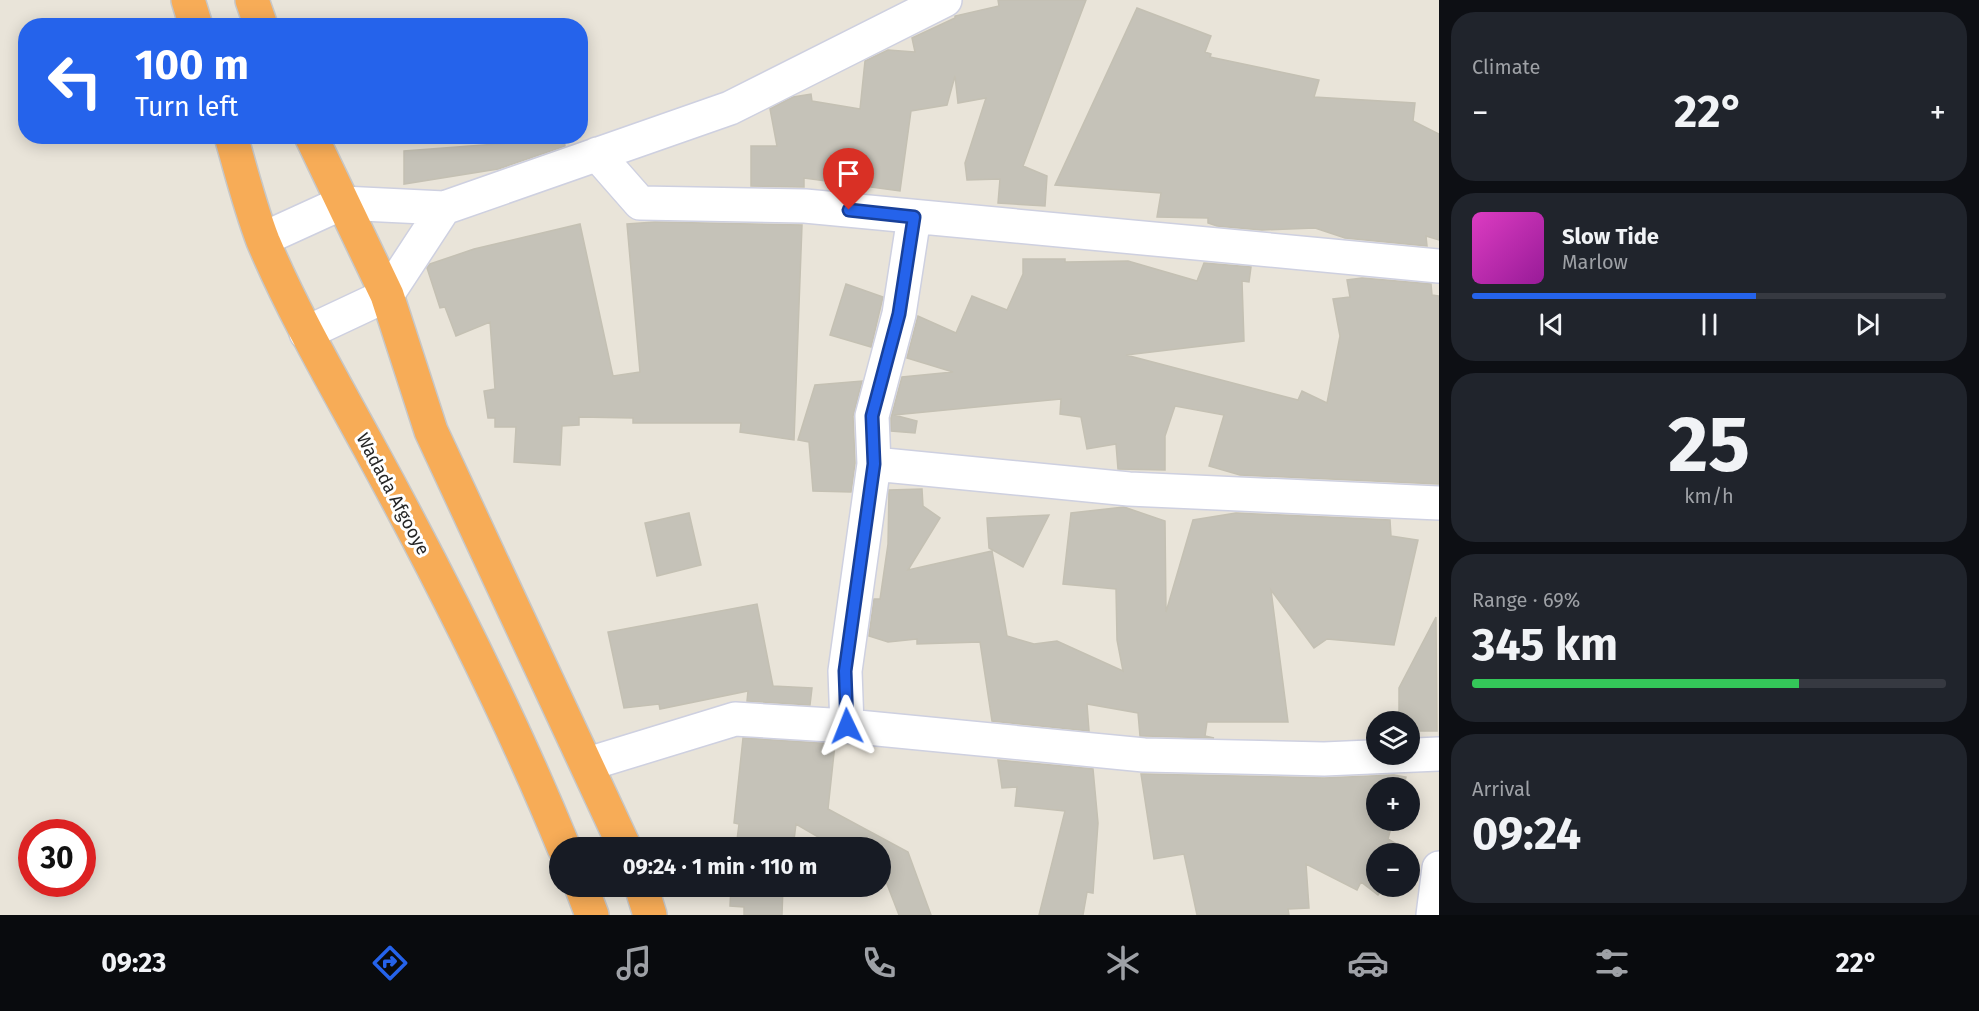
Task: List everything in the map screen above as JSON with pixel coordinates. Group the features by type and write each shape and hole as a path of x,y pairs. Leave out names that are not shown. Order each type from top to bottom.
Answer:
{"highway":[{"path":"188,0 194,18"},
{"path":"252,0 258,18"},
{"name":"Wadada Afgooye","path":"233,144 262,238 306,333 453,609 534,774 560,837"},
{"path":"314,144 387,295 431,430 508,600 588,764 620,837"},
{"path":"585,897 592,915"},
{"path":"644,897 650,915"}],"street":[{"path":"262,238 342,203 444,208 729,108 945,0"},
{"path":"597,154 640,203 805,206 1439,266"},
{"path":"306,333 387,295 444,208"},
{"path":"847,726 845,671 874,464 872,416 899,314 914,217"},
{"path":"874,464 1129,489 1439,503"},
{"path":"588,764 735,719 847,726 1144,755 1324,759 1439,754"},
{"path":"1433,915 1439,868"}],"building":[{"path":"998,0 1086,0 1023,166 1047,176 1045,206 998,203 1000,179 967,180 965,163 986,98 958,103 955,76 947,105 911,111 900,191 804,178 804,187 751,186 751,146 777,146 770,109 793,97 811,94 812,101 860,109 865,61 888,50 915,52 912,38 955,16 999,6"},
{"path":"1137,8 1211,36 1205,52 1211,54 1210,57 1319,80 1314,97 1415,103 1413,121 1439,134 1439,240 1426,236 1427,246 1345,238 1315,228 1262,230 1217,226 1208,223 1208,218 1157,217 1161,193 1055,185"},
{"path":"497,144 565,144 565,146 498,169 404,184 404,151"},
{"path":"655,222 802,225 794,440 740,432 741,423 633,423 633,418 579,417 579,425 562,426 560,465 514,462 516,427 495,427 495,418 488,418 484,391 495,389 490,322 456,336 445,307 440,308 427,268 430,264 474,249 580,224 613,376 640,372 627,224"},
{"path":"1023,259 1065,259 1065,262 1128,261 1197,281 1204,263 1251,267 1249,282 1242,281 1244,341 1126,355 1298,400 1302,391 1327,403 1340,336 1333,299 1350,297 1347,280 1362,278 1431,284 1432,295 1439,296 1439,484 1240,475 1209,466 1224,415 1175,406 1165,436 1165,470 1118,469 1116,444 1087,449 1081,417 1060,414 1061,399 894,415 917,421 915,433 891,431 891,418 902,377 953,372 907,358 918,316 956,333 972,296 1007,310 1023,274"},
{"path":"846,284 883,297 871,347 830,335"},
{"path":"862,381 853,416 855,463 851,492 813,491 809,442 798,440 815,385"},
{"path":"922,489 923,506 940,518 908,570 992,551 1007,636 1034,644 1057,641 1123,671 1117,640 1116,589 1063,584 1071,513 1124,507 1165,521 1166,612 1193,520 1236,513 1390,520 1391,536 1418,540 1394,645 1327,639 1314,648 1271,590 1288,722 1207,722 1205,736 1214,738 1140,736 1138,713 1087,704 1089,731 992,721 980,642 917,644 917,639 888,642 869,636 874,599 880,599 888,544 889,490"},
{"path":"689,513 701,565 657,576 645,523"},
{"path":"1049,515 1023,567 989,548 987,518"},
{"path":"757,604 773,686 812,688 810,705 747,701 748,691 660,709 659,704 624,708 608,632"},
{"path":"1436,617 1437,731 1420,731 1420,711 1399,711 1399,688"},
{"path":"743,738 835,744 828,809 880,837 818,837 796,824 794,837 737,837 739,824 734,823"},
{"path":"998,760 1093,769 1098,823 1093,893 1087,892 1083,915 1039,915 1065,811 1015,806 1017,787 1002,788"},
{"path":"1141,774 1324,778 1394,775 1406,777 1366,777 1366,831 1390,831 1388,839 1395,843 1366,843 1366,886 1361,882 1357,890 1306,864 1309,908 1288,909 1289,915 1197,915 1184,854 1154,859"},
{"path":"891,843 908,852 931,915 899,915 891,894"},
{"path":"730,897 783,897 782,915 744,915 744,907 730,906"}],"route":[{"path":"847,726 845,671 874,464 872,416 899,314 914,217 849,210"}]}
